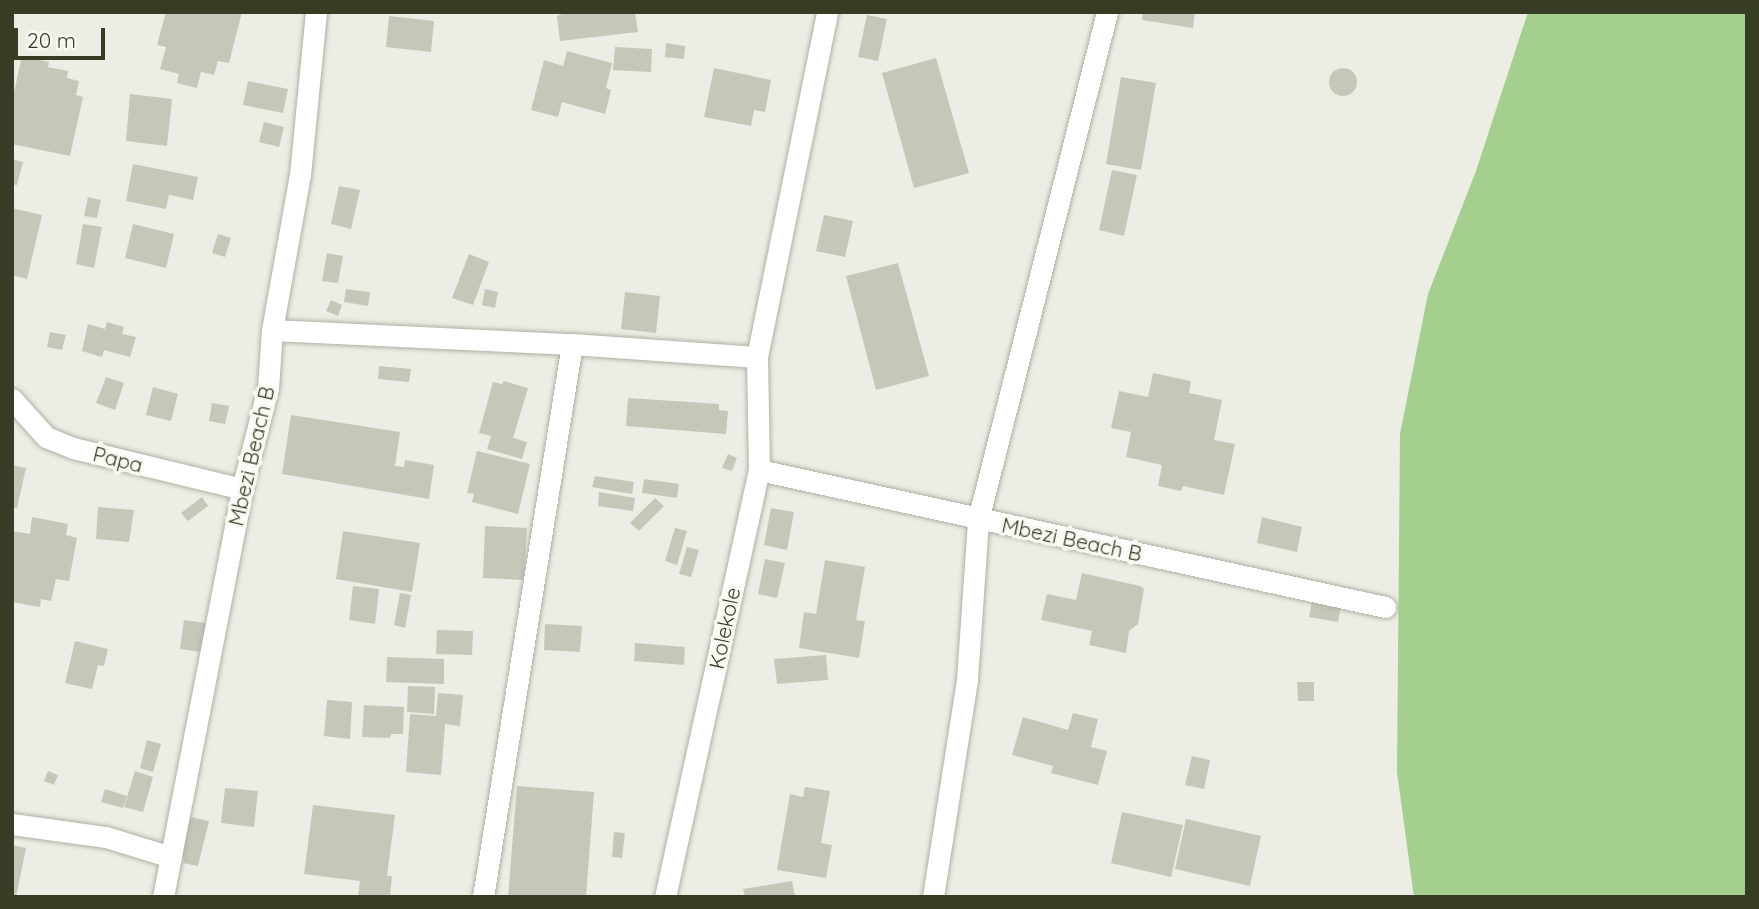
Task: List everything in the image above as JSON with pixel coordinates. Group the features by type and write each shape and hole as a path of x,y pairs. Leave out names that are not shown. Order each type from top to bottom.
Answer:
{"street":[{"name":"Mbezi Beach B","path":"163,897 242,489 268,388 272,330 300,175 316,12"},
{"name":"Kolekole","path":"665,897 759,470 757,357 827,12"},
{"path":"933,897 967,679 978,520 1107,12"},
{"path":"272,330 572,344 757,357"},
{"path":"484,897 572,344"},
{"name":"Papa","path":"12,399 46,437 72,448 242,489"},
{"name":"Mbezi Beach B","path":"759,470 1385,607"},
{"path":"12,824 58,828 106,837 171,857"}],"shaded area":[{"path":"1528,12 1747,12 1747,897 1414,897 1397,772 1400,434 1428,294 1476,171"}],"building":[{"path":"166,12 242,12 229,63 218,61 214,75 201,72 197,88 177,83 179,74 160,69 166,47 157,45"},
{"path":"567,12 635,12 638,32 560,41 557,16"},
{"path":"1143,12 1195,12 1193,28 1142,20"},
{"path":"867,15 887,19 878,61 858,57"},
{"path":"389,16 434,21 431,52 386,47"},
{"path":"666,43 685,46 684,59 665,57"},
{"path":"615,47 652,49 651,72 613,70"},
{"path":"567,51 612,63 606,88 611,90 605,114 562,102 558,117 531,110 544,60 563,66"},
{"path":"22,56 49,62 48,67 68,71 67,78 79,81 76,95 83,97 70,156 12,144 12,101"},
{"path":"936,58 969,173 914,188 882,73"},
{"path":"714,68 771,80 765,112 754,110 751,126 704,117"},
{"path":"1343,68 1353,72 1357,82 1353,92 1343,96 1333,92 1329,82 1333,72"},
{"path":"1121,77 1156,83 1141,170 1106,164"},
{"path":"248,81 288,89 283,113 243,105"},
{"path":"130,94 172,99 167,146 126,141"},
{"path":"264,122 284,127 279,147 259,142"},
{"path":"12,159 23,162 17,185 12,184"},
{"path":"133,164 198,177 193,200 169,195 166,209 126,201"},
{"path":"1112,170 1137,175 1124,236 1099,230"},
{"path":"339,186 360,190 351,229 331,224"},
{"path":"88,197 101,200 97,218 84,216"},
{"path":"12,208 42,215 27,279 12,275"},
{"path":"824,215 853,221 845,257 816,251"},
{"path":"83,224 102,227 94,268 76,264"},
{"path":"133,224 174,234 166,268 125,258"},
{"path":"218,234 231,238 225,257 212,253"},
{"path":"327,253 343,256 338,283 322,281"},
{"path":"469,254 489,262 473,305 452,298"},
{"path":"898,263 929,376 876,390 846,276"},
{"path":"346,289 370,292 368,306 344,302"},
{"path":"485,289 498,292 495,308 482,305"},
{"path":"625,292 660,296 656,333 621,329"},
{"path":"331,300 342,305 338,316 326,311"},
{"path":"107,322 124,327 122,334 136,337 130,357 104,350 102,357 82,351 88,324 105,329"},
{"path":"50,332 66,335 62,350 47,347"},
{"path":"379,366 411,369 409,382 378,379"},
{"path":"1153,373 1191,381 1189,393 1222,400 1214,440 1235,444 1224,495 1183,486 1181,491 1158,486 1162,465 1126,457 1131,432 1111,428 1119,391 1148,397"},
{"path":"106,377 124,383 115,410 96,403"},
{"path":"504,381 528,388 513,438 527,442 522,459 487,449 491,436 479,433 493,382 502,384"},
{"path":"153,387 178,394 171,421 146,415"},
{"path":"628,398 719,404 719,410 728,411 726,434 626,426"},
{"path":"212,403 229,406 225,424 209,421"},
{"path":"291,415 400,432 395,466 404,467 405,460 434,465 429,499 282,474"},
{"path":"477,451 530,464 518,514 472,502 474,494 467,493"},
{"path":"728,454 737,458 732,471 722,468"},
{"path":"12,465 26,468 17,508 12,507"},
{"path":"595,476 634,482 632,494 592,487"},
{"path":"644,479 679,484 677,498 642,493"},
{"path":"599,492 635,498 633,511 598,506"},
{"path":"202,497 208,506 188,521 181,513"},
{"path":"655,498 664,506 639,531 630,523"},
{"path":"98,507 134,510 129,542 96,539"},
{"path":"771,508 794,512 787,550 764,545"},
{"path":"32,517 68,524 66,535 77,538 69,581 56,579 51,601 41,599 40,607 12,602 12,531 30,534"},
{"path":"1262,517 1302,527 1297,552 1257,543"},
{"path":"485,526 527,528 524,580 483,578"},
{"path":"675,528 687,531 677,565 665,561"},
{"path":"343,531 420,543 412,592 336,579"},
{"path":"687,547 699,550 691,577 679,574"},
{"path":"765,559 785,563 777,598 758,594"},
{"path":"825,560 865,567 856,620 865,621 859,658 799,648 804,612 816,614"},
{"path":"1082,573 1144,589 1138,624 1129,631 1126,653 1089,645 1092,631 1041,620 1047,594 1076,600"},
{"path":"353,586 379,589 375,624 349,620"},
{"path":"400,593 411,595 405,628 394,625"},
{"path":"1312,601 1341,606 1338,622 1309,617"},
{"path":"184,620 206,623 201,652 180,649"},
{"path":"545,624 582,626 580,652 544,650"},
{"path":"437,630 473,631 472,655 436,654"},
{"path":"75,641 108,649 104,666 98,665 92,689 65,683"},
{"path":"635,643 685,647 684,665 634,661"},
{"path":"826,655 828,680 777,684 774,659"},
{"path":"387,657 444,659 444,684 386,682"},
{"path":"1297,682 1314,682 1314,701 1298,701"},
{"path":"408,686 435,687 434,714 407,712"},
{"path":"438,693 463,695 460,726 445,724 441,775 406,772 410,714 436,716"},
{"path":"327,700 352,702 350,739 324,736"},
{"path":"364,705 404,707 403,734 391,734 390,738 362,737"},
{"path":"1073,713 1098,719 1091,747 1107,751 1098,785 1051,773 1053,766 1012,755 1023,717 1068,730"},
{"path":"147,740 161,744 153,772 140,768"},
{"path":"1192,756 1210,760 1204,789 1185,785"},
{"path":"48,771 58,775 54,785 44,781"},
{"path":"135,771 153,777 143,812 124,807"},
{"path":"517,786 594,792 586,897 508,897"},
{"path":"805,787 830,791 821,843 832,845 826,878 777,870 790,794 803,797"},
{"path":"225,788 258,791 254,827 221,823"},
{"path":"105,789 127,796 123,808 101,802"},
{"path":"313,805 395,815 387,876 392,876 390,897 358,897 360,881 304,874"},
{"path":"1122,812 1183,825 1171,877 1111,863"},
{"path":"186,816 209,821 198,866 183,863 184,857 177,855"},
{"path":"1186,819 1261,836 1250,886 1175,869"},
{"path":"614,832 625,833 622,858 612,857"},
{"path":"12,845 26,848 16,897 12,897"},
{"path":"792,881 795,897 745,897 743,889"}]}
